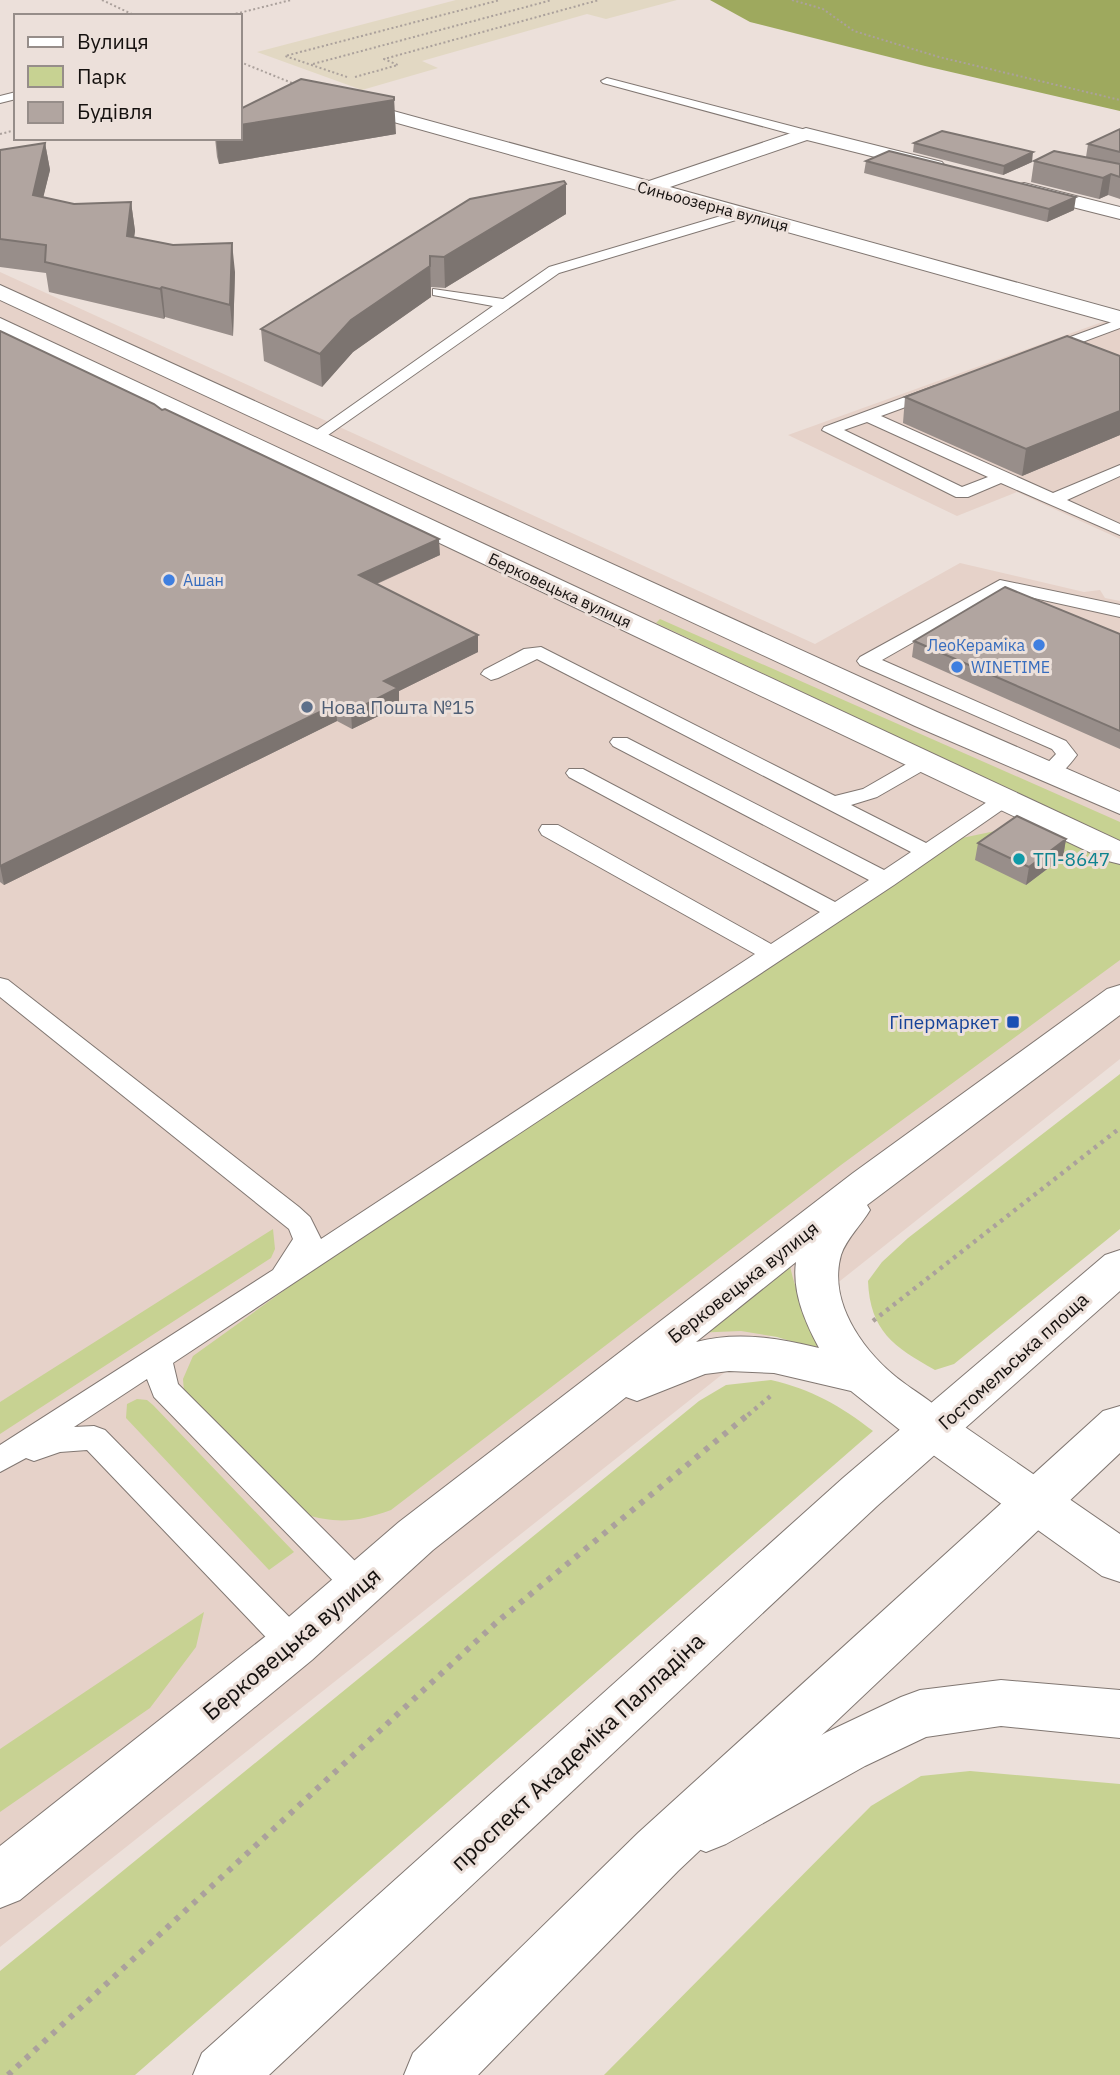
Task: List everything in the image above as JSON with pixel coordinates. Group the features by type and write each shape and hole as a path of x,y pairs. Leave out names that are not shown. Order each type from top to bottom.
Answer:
{"main road":[{"name":"Синьоозерна вулиця","path":"307,90 368,111 1120,318"},
{"path":"647,188 806,134 952,171"},
{"path":"1027,173 1005,184 1120,213"},
{"name":"Берковецька вулиця","path":"0,292 880,698 1120,804"},
{"path":"1096,311 1120,298"},
{"name":"Берковецька вулиця","path":"0,325 1120,854"},
{"name":"Берковецька вулиця","path":"0,1881 294,1644 416,1536 868,1183 1120,997"},
{"name":"Берковецька вулиця","path":"840,1362 823,1309 818,1278 819,1256 868,1183"},
{"name":"Гостомельська площа","path":"1120,1266 932,1429 1120,1561"},
{"name":"Берковецька вулиця","path":"584,1406 681,1363 715,1355 748,1352 840,1362 932,1429"},
{"path":"435,2075 658,1852 1120,1424"},
{"name":"проспект Академіка Палладіна","path":"224,2075 932,1429"},
{"path":"658,1852 846,1749 920,1714 1001,1703 1120,1714"}],"lane":[{"path":"607,81 806,134"},
{"path":"315,437 554,270 741,214"},
{"path":"438,292 507,303"},
{"path":"1032,356 1120,323"},
{"path":"1057,347 1082,356"},
{"path":"956,384 830,430 962,492 1001,477"},
{"path":"867,416 1120,530"},
{"path":"1052,500 1120,470"},
{"path":"1048,773 1067,755 1059,745 867,661 1000,585 1120,611"},
{"path":"491,674 531,653 541,653 927,852"},
{"path":"880,698 909,680"},
{"path":"913,713 943,695"},
{"path":"620,742 886,880"},
{"path":"830,804 870,793 924,762"},
{"path":"576,773 836,912"},
{"path":"0,1460 283,1278 1004,801"},
{"path":"551,830 772,954"},
{"path":"0,985 300,1224 307,1239 283,1278"},
{"path":"157,1358 164,1389 359,1587"},
{"path":"0,1460 59,1440 94,1438 294,1644"}],"path":[{"path":"102,0 132,14"},
{"path":"236,14 291,0"},
{"path":"351,78 285,56 500,0"},
{"path":"312,65 552,0"},
{"path":"242,63 307,90 398,65 384,60 599,0"},
{"path":"792,0 823,9 854,31 939,57 1120,100"},
{"path":"8,2075 497,1622 777,1391 840,1362 1120,1128"}],"shaded area":[{"path":"456,0 677,0 606,19 587,14 422,61 438,68 362,90 257,52"},
{"path":"0,272 815,644 960,563 1084,592 1100,590 1105,598 1120,601 1120,1059 0,1947"},
{"path":"1105,321 1120,325 1120,539 1017,492 957,516 788,435"}],"green space":[{"path":"710,0 1120,0 1120,111 750,22"},
{"path":"660,619 1120,822 1120,842 656,623"},
{"path":"1000,830 1047,833 1120,862 1120,960 841,1165 391,1510 347,1520 303,1514 184,1392 183,1379 193,1356 350,1243 962,838"},
{"path":"1120,1074 1120,1229 954,1364 935,1370 896,1345 879,1325 870,1298 868,1281 882,1262 908,1238"},
{"path":"273,1229 275,1249 271,1258 0,1434 0,1402"},
{"path":"788,1255 795,1286 806,1310 840,1356 777,1337 741,1331 692,1333"},
{"path":"771,1380 799,1388 825,1400 873,1431 135,2075 0,2075 0,1971 699,1401 726,1385"},
{"path":"137,1399 147,1400 153,1405 294,1552 269,1570 126,1418 127,1404"},
{"path":"204,1612 196,1647 150,1708 0,1812 0,1749"},
{"path":"970,1771 1120,1784 1120,2075 604,2075 871,1806 921,1776"}],"building":[{"path":"301,79 394,97 394,100 242,125 242,108"},
{"path":"1120,129 1120,152 1088,144"},
{"path":"942,131 1033,152 1004,166 914,143"},
{"path":"45,143 33,195 74,204 131,202 127,236 173,245 232,243 230,305 162,287 160,289 45,262 46,245 0,239 0,150"},
{"path":"889,151 1076,197 1049,209 866,161"},
{"path":"1054,151 1120,164 1120,177 1111,174 1103,178 1034,161"},
{"path":"564,181 566,184 444,257 430,256 430,266 351,320 320,354 261,329 470,199"},
{"name":"Ашан","path":"0,331 439,539 359,575 478,635 384,681 398,688 351,712 336,704 0,866"},
{"path":"1067,336 1120,356 1120,411 1026,449 905,397"},
{"path":"1005,587 1120,634 1120,731 914,641"},
{"path":"1017,816 1066,839 1029,867 978,843"}],"place":[{"name":"Ашан","path":"169,580"},
{"name":"ЛеоКераміка","path":"1039,645"},
{"name":"WINETIME","path":"957,667"},
{"name":"Нова Пошта №15","path":"307,707"},
{"name":"ТП-8647","path":"1019,859"},
{"name":"Гіпермаркет","path":"1013,1022"}]}
